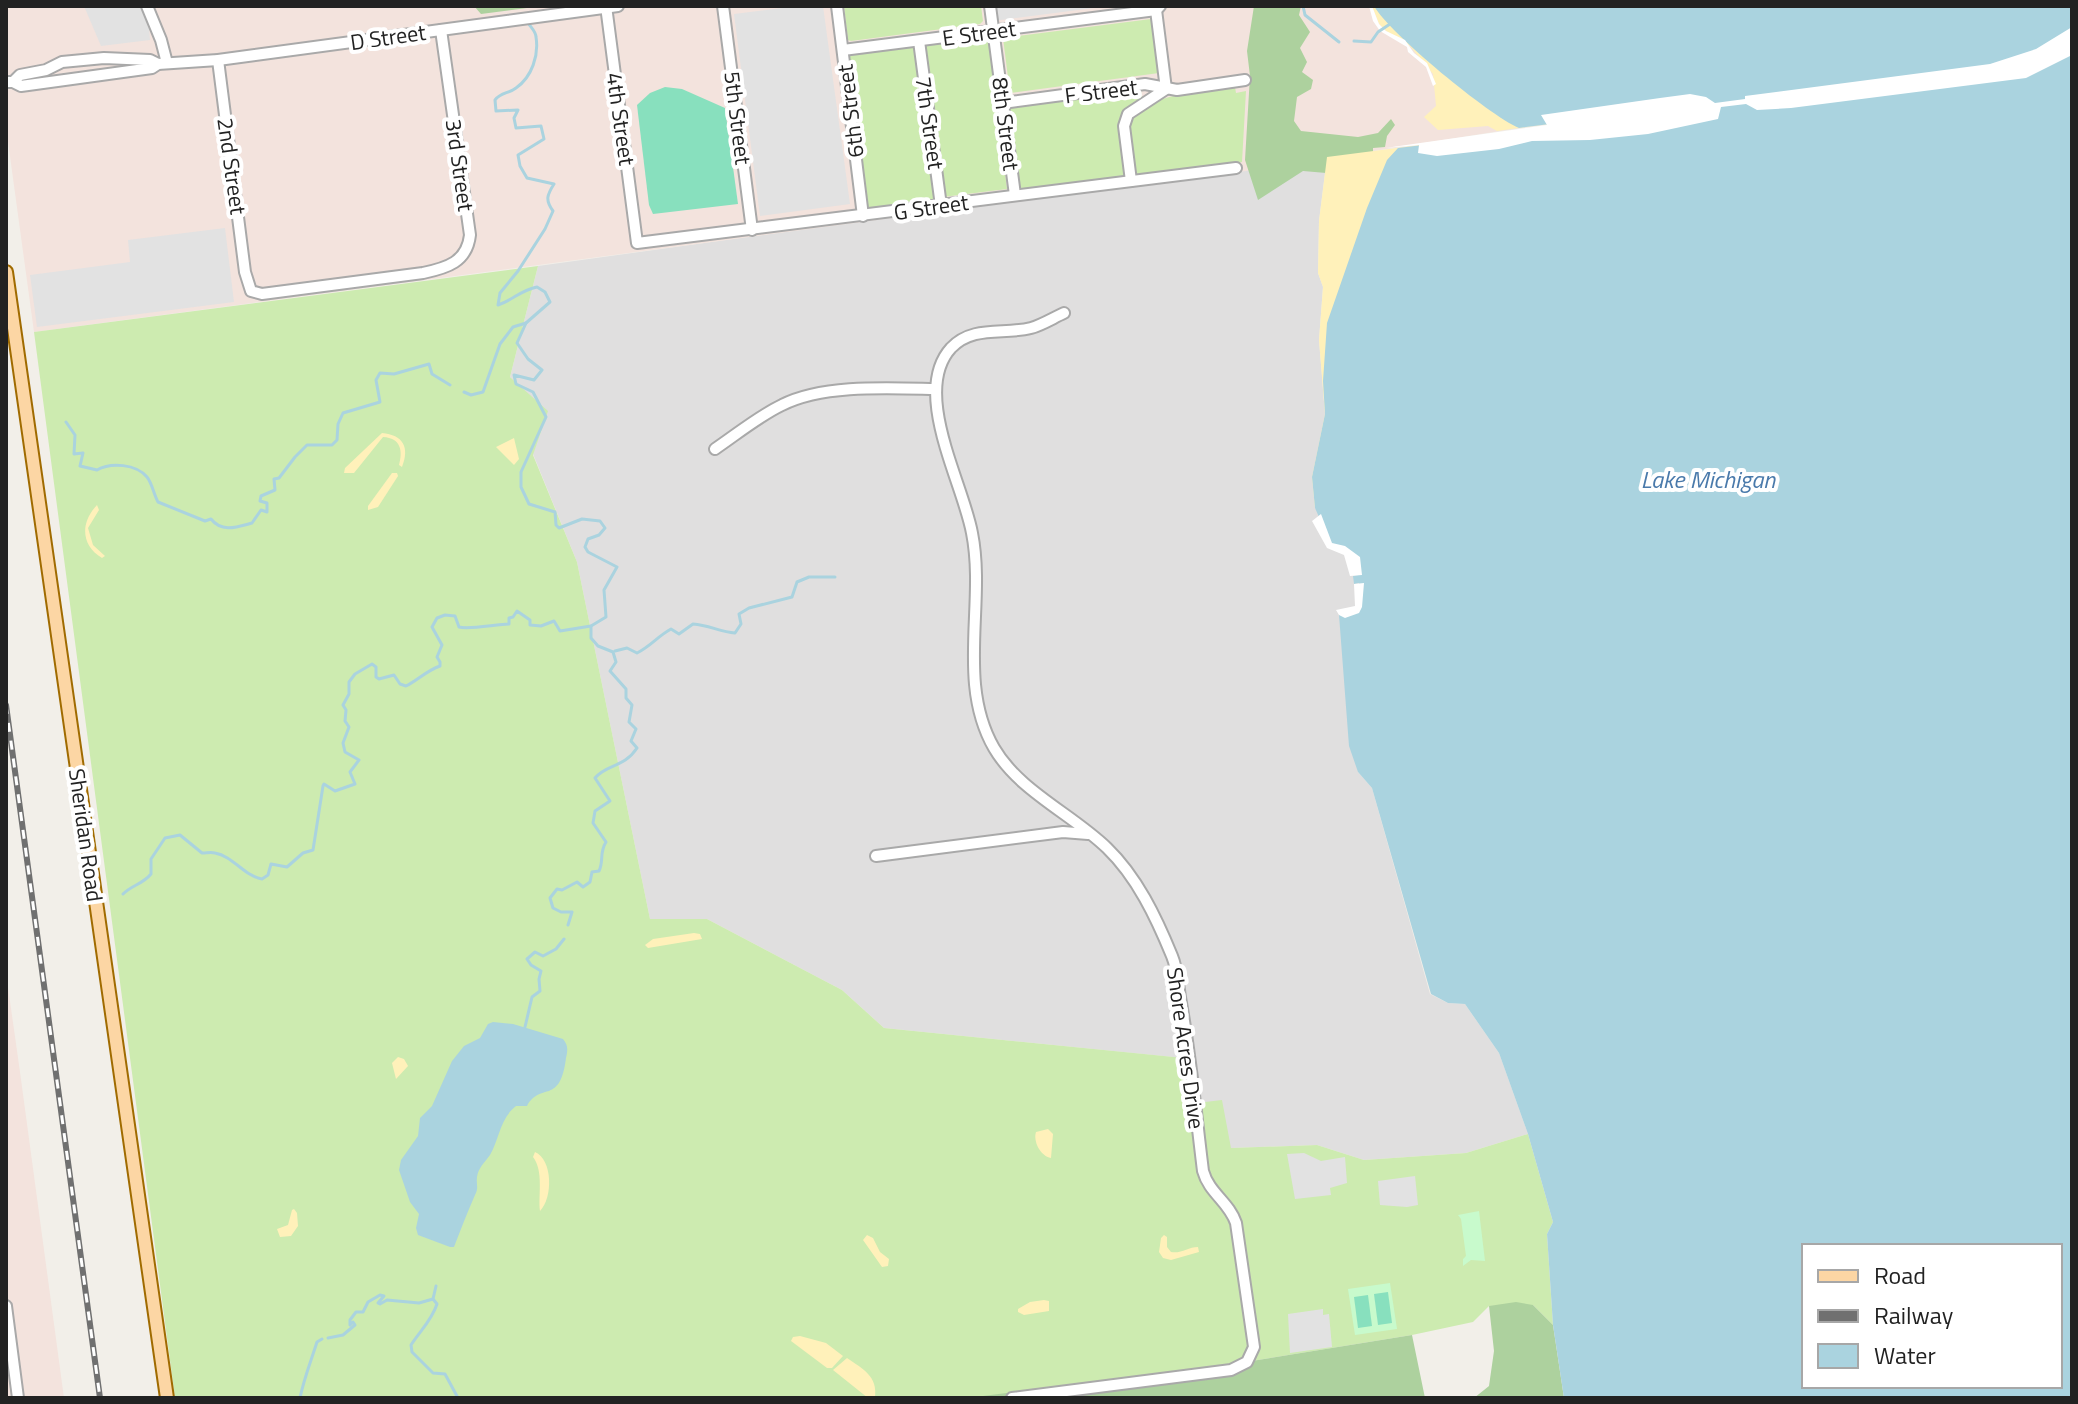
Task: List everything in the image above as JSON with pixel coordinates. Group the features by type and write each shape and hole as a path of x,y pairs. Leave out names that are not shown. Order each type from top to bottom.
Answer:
{"main road":[{"name":"Sheridan Road","path":"6,272 167,1398"}],"street":[{"path":"147,6 161,40 162,64"},
{"name":"D Street","path":"9,82 21,86 152,68 162,64 218,60 618,6"},
{"name":"5th Street","path":"723,6 752,230"},
{"name":"6th Street","path":"837,6 863,216"},
{"name":"8th Street","path":"990,6 1015,195"},
{"name":"4th Street","path":"606,7 636,231"},
{"path":"1131,181 1124,126 1128,114 1166,89 1158,8"},
{"name":"E Street","path":"843,50 993,31 1107,11 1158,8"},
{"name":"3rd Street","path":"245,272 251,291 262,294 423,273 458,261 469,246 470,235 441,30"},
{"name":"7th Street","path":"919,41 941,206"},
{"name":"D Street","path":"9,82 20,75 41,72 62,62 150,60 162,64"},
{"name":"2nd Street","path":"218,60 245,272"},
{"name":"F Street","path":"1003,103 1145,84 1177,90 1245,80"},
{"name":"G Street","path":"636,231 637,243 1236,168"},
{"name":"Shore Acres Drive","path":"1012,1398 1231,1370 1247,1362 1254,1347 1236,1223 1231,1210 1206,1183 1203,1171 1173,958 1153,912 1127,869 1090,834 1011,770 994,748 977,698 973,648 976,550 941,427 936,378 951,348 964,338 992,330 1034,327 1064,313"},
{"path":"715,449 782,405 801,397 883,389 935,389"},
{"path":"876,856 1063,832 1090,834"},
{"path":"6,1306 18,1398"}],"shaded area":[{"path":"6,6 1374,6 1519,128 1246,171 34,332 6,127"},
{"path":"84,6 140,6 149,28 150,40 101,46"},
{"path":"823,6 850,204 760,216 734,14"},
{"path":"984,6 1109,6 986,22"},
{"path":"1327,157 1319,221 1318,273 1323,287 1319,340 1325,414 1312,477 1315,508 1345,546 1360,583 1358,772 1372,788 1430,994 1448,1003 1465,1004 1499,1053 1528,1134 1466,1153 1364,1160 1317,1145 1231,1148 1189,1105 1183,1058 884,1028 842,990 707,919 650,919 577,562 533,454 547,411 510,377 538,266"},
{"path":"225,228 234,302 37,327 30,275 130,262 128,240"},
{"path":"6,973 20,1072 64,1398 6,1398"},
{"path":"1304,1153 1321,1161 1345,1157 1347,1183 1330,1188 1331,1195 1295,1199 1287,1154"},
{"path":"1415,1176 1418,1205 1380,1205 1378,1181"},
{"path":"1323,1309 1323,1315 1329,1314 1332,1347 1290,1353 1288,1314"}],"green space":[{"path":"474,6 542,6 481,14"},
{"path":"844,6 981,6 983,21 980,24 851,41 848,40"},
{"path":"1254,6 1301,6 1299,15 1310,32 1300,48 1307,62 1302,72 1313,80 1311,89 1297,97 1294,121 1301,131 1358,137 1378,133 1391,119 1395,125 1387,136 1385,147 1373,148 1373,177 1303,171 1258,200 1245,160 1250,76 1247,51"},
{"path":"1151,19 1159,73 1010,93 1003,38"},
{"path":"988,37 1007,189 943,197 924,45"},
{"path":"914,47 934,199 868,208 848,56"},
{"path":"665,87 682,89 725,108 738,204 653,214 649,205 637,105 650,93"},
{"path":"1235,87 1236,93 1246,91 1242,162 1134,176 1127,132 1132,115 1143,107 1174,96"},
{"path":"1141,90 1142,99 1126,109 1119,123 1126,177 1018,191 1007,108"},
{"path":"538,266 510,377 548,411 533,455 577,562 650,919 707,919 842,990 884,1028 1184,1058 1189,1104 1222,1100 1231,1148 1317,1145 1364,1160 1466,1153 1528,1134 1553,1222 1547,1234 1553,1325 1533,1305 1489,1306 1473,1322 1412,1335 1233,1364 983,1398 175,1398 34,332"},
{"path":"1479,1211 1485,1261 1471,1260 1463,1266 1466,1256 1458,1215"},
{"path":"1390,1283 1397,1329 1355,1335 1348,1289"},
{"path":"1388,1292 1392,1323 1378,1325 1374,1294"},
{"path":"1368,1295 1372,1326 1358,1328 1354,1297"},
{"path":"1516,1302 1533,1305 1553,1325 1564,1398 1474,1398 1489,1386 1494,1351 1489,1306"},
{"path":"1412,1335 1425,1398 983,1396 1233,1364"}],"sand":[{"path":"1372,6 1424,6 1548,124 1497,131 1488,126 1438,130 1424,117 1436,106 1433,74 1410,46 1379,24"},
{"path":"1420,145 1315,508 1312,477 1325,414 1319,340 1323,287 1318,273 1319,221 1327,157"},
{"path":"382,433 395,436 403,443 405,454 402,467 399,465 401,455 397,443 383,437 354,473 344,473 345,468"},
{"path":"514,438 519,459 514,465 496,447"},
{"path":"392,473 398,476 378,507 368,510 368,506"},
{"path":"97,505 99,510 88,528 93,545 105,556 102,558 90,547 85,533 91,512"},
{"path":"700,934 702,939 648,948 645,945 653,939"},
{"path":"398,1057 404,1059 408,1066 396,1079 392,1063"},
{"path":"1048,1129 1053,1134 1051,1158 1038,1148 1036,1140 1036,1132"},
{"path":"535,1152 545,1163 549,1180 547,1197 540,1211 540,1176 533,1157"},
{"path":"294,1209 298,1226 291,1236 280,1237 277,1229 288,1225"},
{"path":"867,1235 889,1259 888,1266 882,1267 863,1240"},
{"path":"1164,1235 1171,1252 1198,1247 1199,1252 1171,1260 1163,1258 1159,1252"},
{"path":"1049,1301 1049,1311 1024,1315 1018,1312 1030,1302"},
{"path":"793,1337 826,1343 843,1356 832,1368 827,1368 791,1341"},
{"path":"847,1358 872,1379 875,1398 868,1398 833,1370"}],"water":[{"name":"Lake Michigan","path":"1374,6 2072,6 2072,1398 1564,1398 1553,1325 1547,1234 1553,1222 1528,1134 1499,1053 1465,1004 1448,1003 1431,994 1372,788 1358,772 1349,746 1339,615 1357,612 1359,583 1354,584 1353,576 1358,575 1352,555 1331,544 1315,508 1312,477 1325,414 1323,381 1327,323 1367,208 1387,160 1398,148 1646,118 1645,112 1519,128 1441,73 1399,35"},
{"path":"488,1024 513,1024 563,1039 567,1045 567,1055 555,1088 538,1095 527,1106 516,1106 506,1117 490,1155 479,1171 476,1193 454,1247 450,1247 418,1235 419,1214 410,1202 399,1170 401,1160 418,1136 420,1118 432,1106 452,1061 464,1046 480,1038"}],"pier":[{"path":"1369,6 1372,6 1379,24 1386,31 1405,40 1414,53 1427,63 1436,84 1433,86 1426,67 1408,52 1407,47 1380,31"},
{"path":"2072,27 2072,55 2026,78 1791,108 1757,110 1746,104 1721,107 1718,119 1648,134 1590,140 1532,141 1499,149 1437,156 1418,153 1419,145 1385,148 1547,125 1541,115 1660,98 1690,94 1706,97 1715,103 1745,99 1745,96 1990,64 2036,49"},
{"path":"1321,514 1332,543 1345,546 1360,557 1362,575 1350,576 1344,555 1327,548 1312,521"},
{"path":"1364,583 1359,613 1345,618 1339,615 1336,610 1355,606 1354,584"}],"waterway":[{"path":"1303,6 1305,15 1339,42"},
{"path":"464,392 471,395 483,392 500,344 513,327 526,323 550,302 545,292 537,287 498,305 500,293 518,271 553,211 548,198 554,184 527,178 518,155 544,139 541,126 516,128 514,118 518,110 496,111 495,100 522,83 533,65 536,35 527,21"},
{"path":"1354,41 1371,42 1378,32 1390,24"},
{"path":"123,894 151,874 151,859 165,838 180,835 202,853 221,855 262,879 268,875 271,864 287,867 303,853 313,850 324,784 335,791 355,784 350,772 359,760 345,752 343,743 349,727 343,705 349,694 349,682 355,674 372,664 379,679 394,675 400,684 406,686 440,666 437,657 442,645 432,627 437,618 455,616 459,627 476,627 509,624 509,618 517,611 530,620 530,625 541,626 554,621 560,631 591,626 606,617 604,590 617,567 588,552 585,547 588,539 599,535 605,528 600,521 582,519 559,528 555,512 529,504 521,487 521,472 546,417 533,392 516,384 514,375 534,380 542,370 528,359 517,343 526,323"},
{"path":"66,422 75,435 74,454 83,453 80,466 97,470 116,465 137,469 149,480 158,502 230,528 252,523 261,510 267,512 267,503 260,501 261,496 275,490 274,479 279,478 307,445 332,445 337,440 338,424 343,413 380,402 376,380 380,373 394,374 429,364 432,374 450,385"},
{"path":"615,651 627,648 637,653 671,629 679,634 693,624 735,633 741,624 739,614 749,608 792,597 797,582 809,577 835,577"},
{"path":"568,925 572,912 553,908 550,898 557,889 562,890 577,882 583,887 590,882 592,872 599,871 606,842 593,823 595,811 610,801 595,778 626,759 637,748 631,741 636,729 629,722 632,705 626,698 626,689 610,671 616,662 613,652 598,646 591,638 591,626"},
{"path":"525,1027 532,997 540,991 541,971 527,959 535,952 543,956 556,949 564,939"},
{"path":"436,1286 433,1299 437,1304 435,1310 411,1345 412,1352 433,1373 445,1374 458,1398"},
{"path":"328,1338 343,1335 355,1325 353,1322 350,1325 350,1320 356,1312 363,1312 368,1302 380,1295 384,1296 380,1304 387,1300 419,1303 433,1299"},
{"path":"300,1398 317,1342 322,1339"}],"railway":[{"path":"6,705 100,1398"}]}
